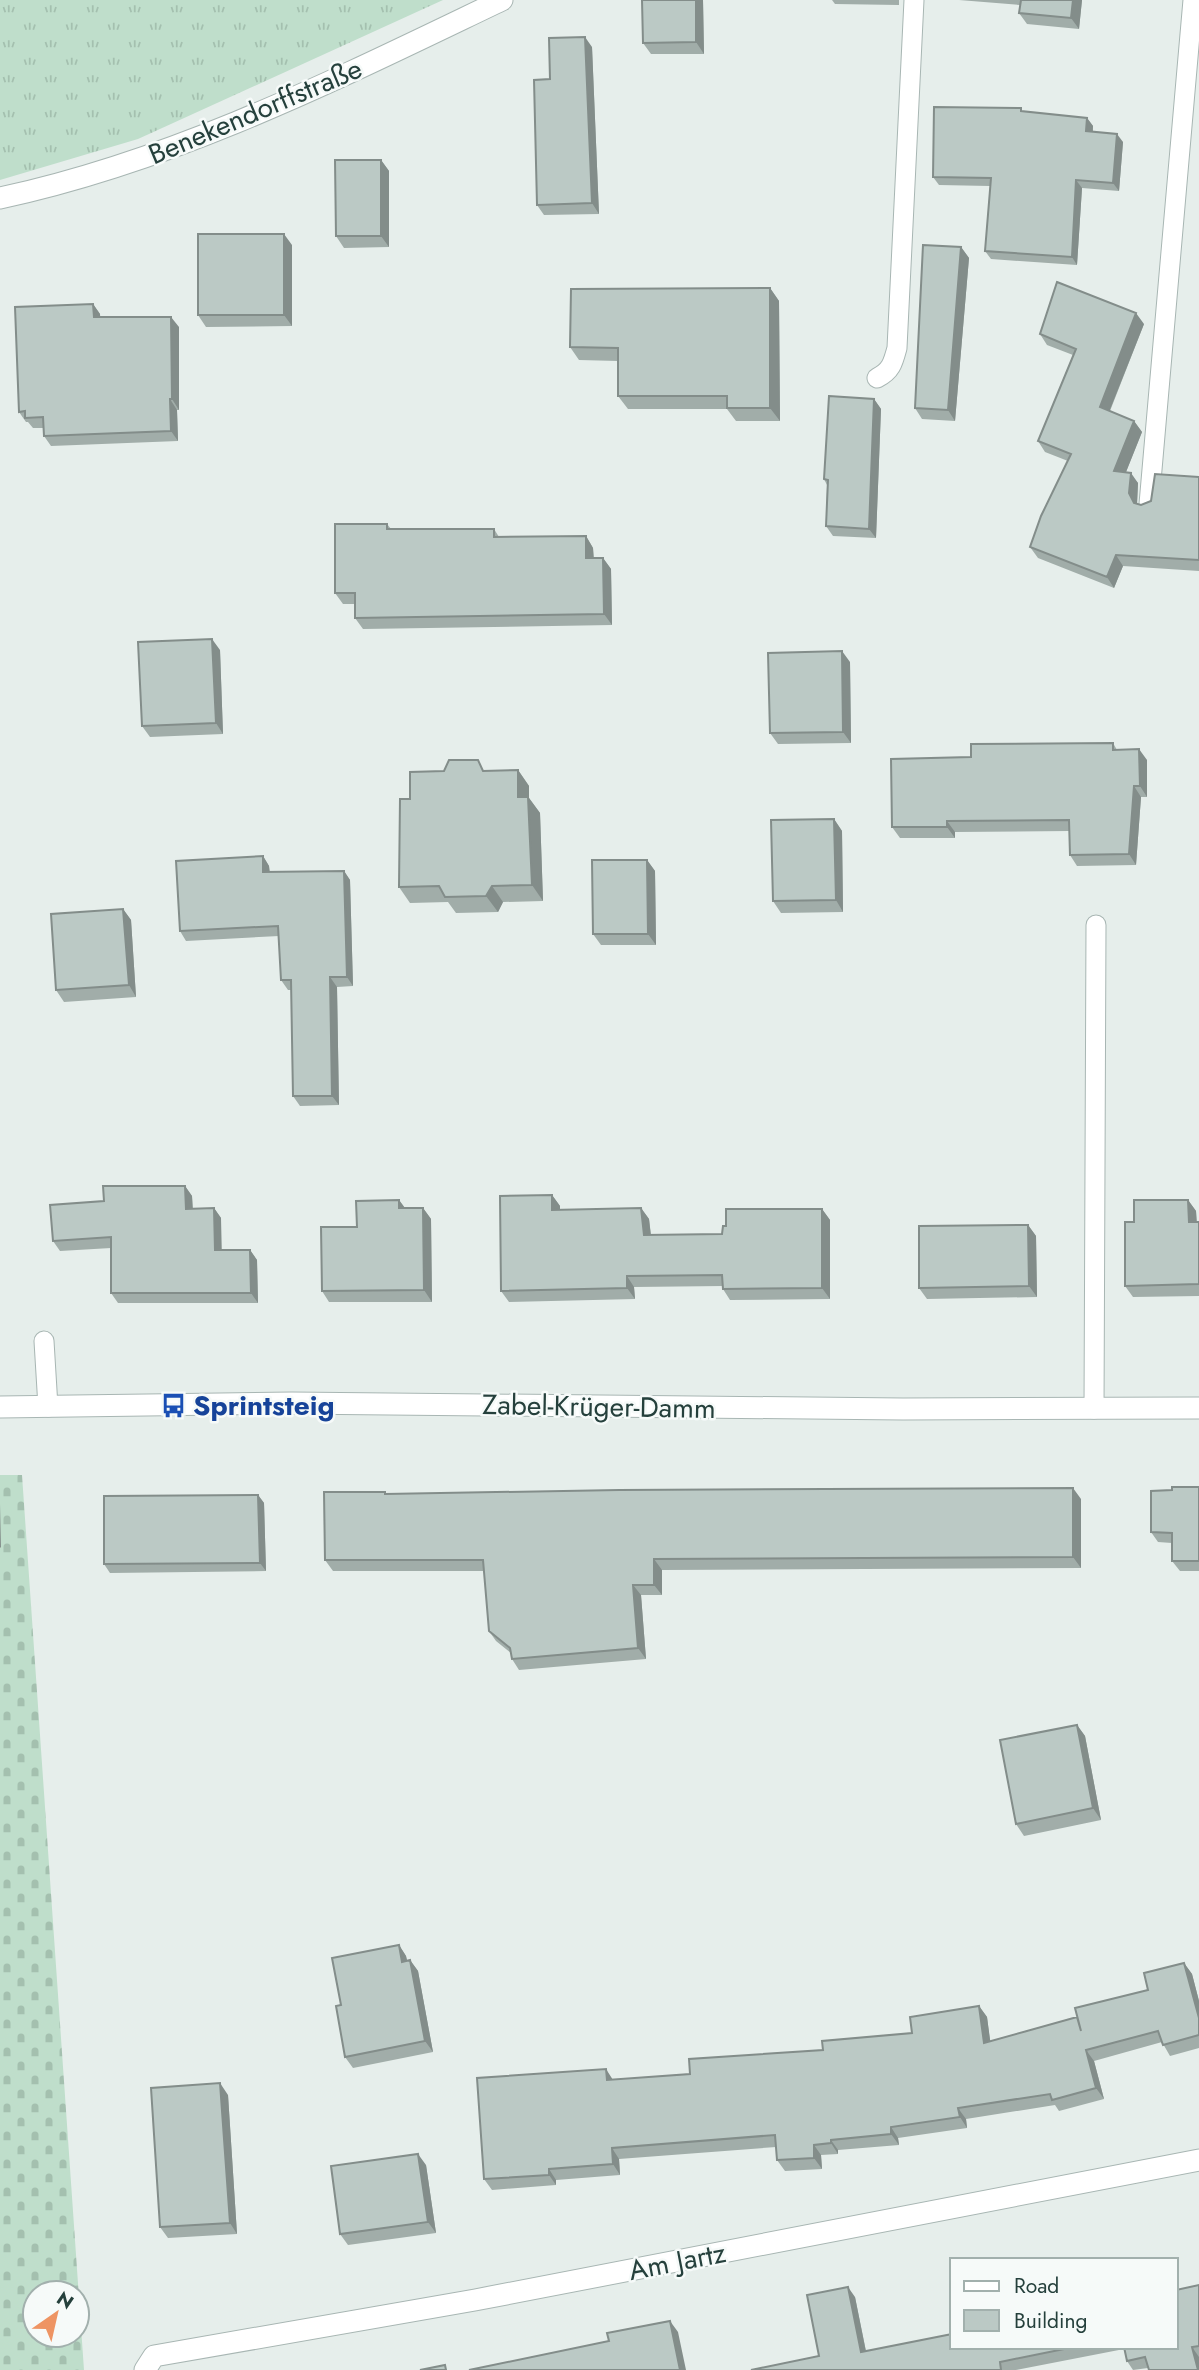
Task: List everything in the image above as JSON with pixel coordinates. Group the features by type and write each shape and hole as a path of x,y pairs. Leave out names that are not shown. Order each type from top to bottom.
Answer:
{"street":[{"name":"Benekendorffstraße","path":"0,198 59,185 144,159 309,92 502,0"},
{"name":"Zabel-Krüger-Damm","path":"0,1407 292,1403 1199,1408"},
{"name":"Am Jartz","path":"150,2363 1199,2160"}],"lane":[{"path":"877,378 887,372 894,362 897,348 914,0"},
{"path":"1149,504 1193,0"},
{"path":"1094,1409 1096,925"},
{"path":"44,1341 48,1407"}],"green space":[{"path":"0,0 443,0 138,139 0,180"},
{"path":"0,1475 22,1475 78,2279 21,2279 21,2349 83,2349 84,2370 0,2370"}],"building":[{"path":"642,0 696,0 696,42 643,43"},
{"path":"1021,0 1073,0 1071,18 1019,13"},
{"path":"585,37 592,203 537,205 534,80 550,79 549,38"},
{"path":"934,107 1021,108 1021,111 1087,118 1086,131 1117,134 1113,183 1076,180 1072,257 985,251 991,178 933,177"},
{"path":"335,160 381,160 381,236 336,236"},
{"path":"198,234 284,234 284,315 198,315"},
{"path":"923,245 961,247 948,410 915,408"},
{"path":"1057,282 1136,313 1100,407 1134,421 1114,471 1131,473 1129,493 1134,503 1141,505 1151,501 1155,474 1199,477 1199,560 1116,555 1107,577 1030,547 1041,516 1071,454 1038,441 1076,349 1040,334"},
{"path":"770,288 770,408 727,408 727,396 618,396 618,348 570,347 571,289"},
{"path":"93,304 94,317 171,317 171,431 44,436 43,417 25,418 25,411 19,412 15,307"},
{"path":"829,396 874,399 869,529 826,526 828,480 824,479"},
{"path":"335,524 387,524 387,529 494,529 494,537 586,536 586,558 603,558 604,614 355,618 355,593 335,593"},
{"path":"212,639 216,723 142,726 138,642"},
{"path":"842,651 843,732 770,733 768,653"},
{"path":"1113,743 1113,750 1139,749 1140,786 1134,786 1129,854 1070,855 1069,820 947,821 947,827 892,827 891,759 971,757 971,744"},
{"path":"449,760 478,760 483,771 518,770 518,797 528,797 532,885 492,886 486,896 445,897 439,886 399,887 400,799 410,799 410,772 444,771"},
{"path":"834,819 836,900 773,901 771,820"},
{"path":"263,856 263,872 344,871 347,977 330,977 332,1096 293,1096 291,980 281,980 278,926 180,931 176,861"},
{"path":"592,860 647,860 648,934 593,934"},
{"path":"123,909 129,985 56,990 51,914"},
{"path":"103,1186 185,1186 186,1209 214,1208 215,1250 250,1250 251,1293 111,1293 111,1237 53,1241 50,1205 104,1201"},
{"path":"552,1195 552,1210 641,1208 644,1235 722,1234 723,1226 726,1226 726,1209 822,1209 822,1288 723,1289 722,1275 627,1276 627,1288 501,1291 500,1196"},
{"path":"399,1200 399,1208 423,1208 424,1290 322,1291 321,1227 357,1227 356,1201"},
{"path":"1134,1200 1188,1200 1189,1222 1199,1222 1199,1284 1125,1286 1125,1222 1134,1222"},
{"path":"1028,1225 1029,1286 919,1288 919,1226"},
{"path":"1172,1487 1199,1487 1199,1561 1172,1561 1172,1533 1151,1532 1151,1491 1172,1490"},
{"path":"1073,1488 1073,1557 654,1559 654,1585 633,1585 638,1648 512,1659 510,1648 489,1631 483,1560 325,1560 324,1492 385,1494"},
{"path":"258,1495 260,1563 104,1564 104,1496"},
{"path":"1077,1725 1093,1808 1016,1824 1000,1740"},
{"path":"399,1945 402,1962 410,1960 425,2041 345,2057 336,2006 341,2005 332,1958"},
{"path":"1184,1963 1199,2018 1199,2035 1163,2045 1158,2031 1086,2050 1096,2088 1052,2100 1050,2094 958,2108 960,2117 891,2127 891,2134 831,2140 831,2143 814,2145 814,2158 777,2160 775,2135 612,2148 613,2164 549,2169 549,2175 484,2179 477,2078 606,2069 607,2080 690,2074 689,2059 823,2050 822,2041 912,2033 910,2017 979,2006 984,2043 1077,2017 1081,2031 1075,2008 1148,1990 1144,1973"},
{"path":"220,2083 230,2223 160,2227 151,2088"},
{"path":"418,2154 428,2222 340,2234 331,2166"},
{"path":"1199,2285 1199,2346 1192,2347 1198,2370 1149,2370 1145,2357 1127,2361 1124,2349 1178,2349 1178,2290"},
{"path":"848,2287 861,2352 950,2334 950,2349 1064,2349 1000,2362 1001,2370 751,2370 819,2356 807,2295"},
{"path":"670,2321 680,2370 469,2370 609,2341 607,2333"},
{"path":"445,2365 446,2370 420,2370"}],"place":[{"name":"Sprintsteig","path":"173,1405"}]}
